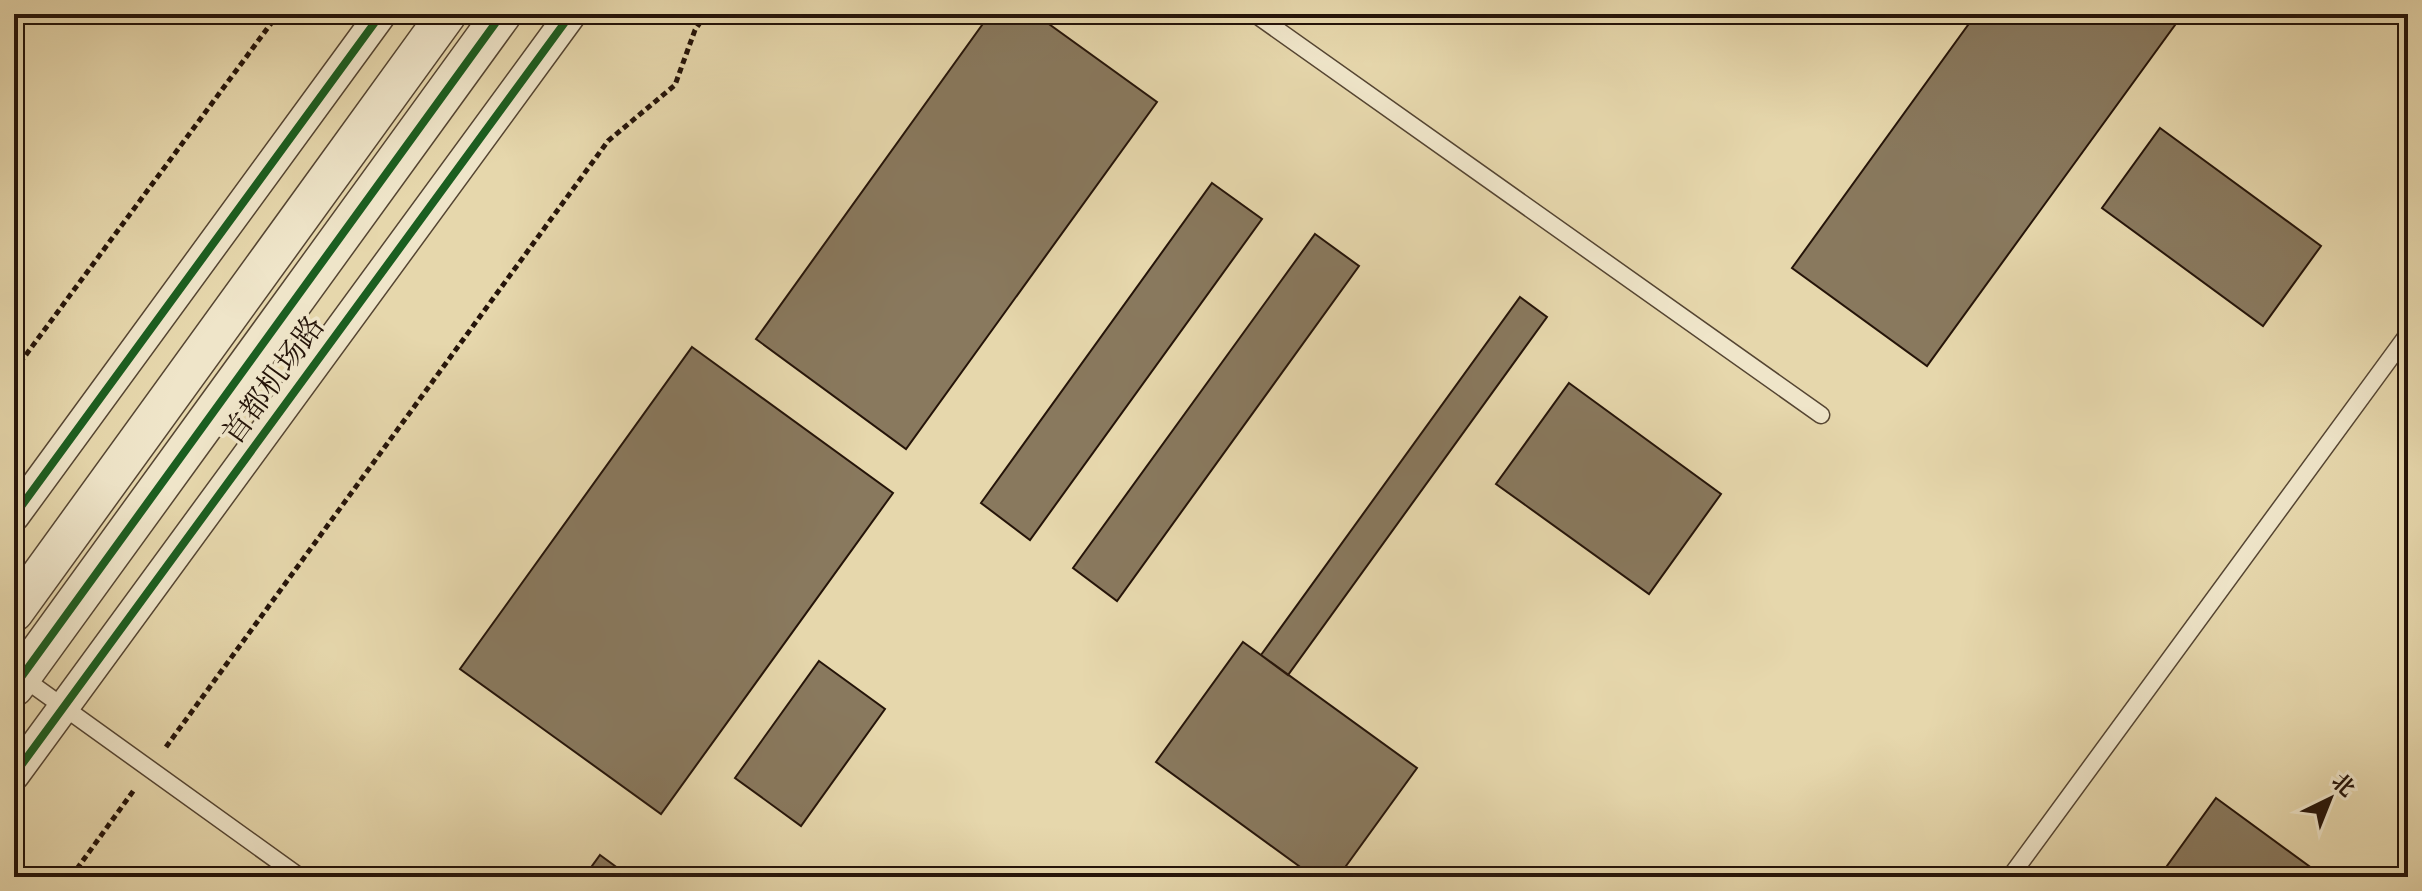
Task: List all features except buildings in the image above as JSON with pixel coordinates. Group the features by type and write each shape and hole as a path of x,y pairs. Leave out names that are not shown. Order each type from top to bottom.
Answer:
{"street":[{"path":"14,516 381,14"},
{"path":"14,612 447,14"},
{"name":"首都机场路","path":"16,679 502,14"},
{"name":"首都机场路","path":"14,775 571,14"}],"lane":[{"path":"1255,14 1821,415"},
{"path":"2010,877 2408,334"},
{"path":"16,679 63,708 300,877"}],"path":[{"path":"14,371 278,14"},
{"path":"71,877 608,141 675,85 695,30 706,14"}],"cycle path":[{"path":"14,516 381,14"},
{"path":"14,687 502,14"},
{"path":"14,775 571,14"}]}
